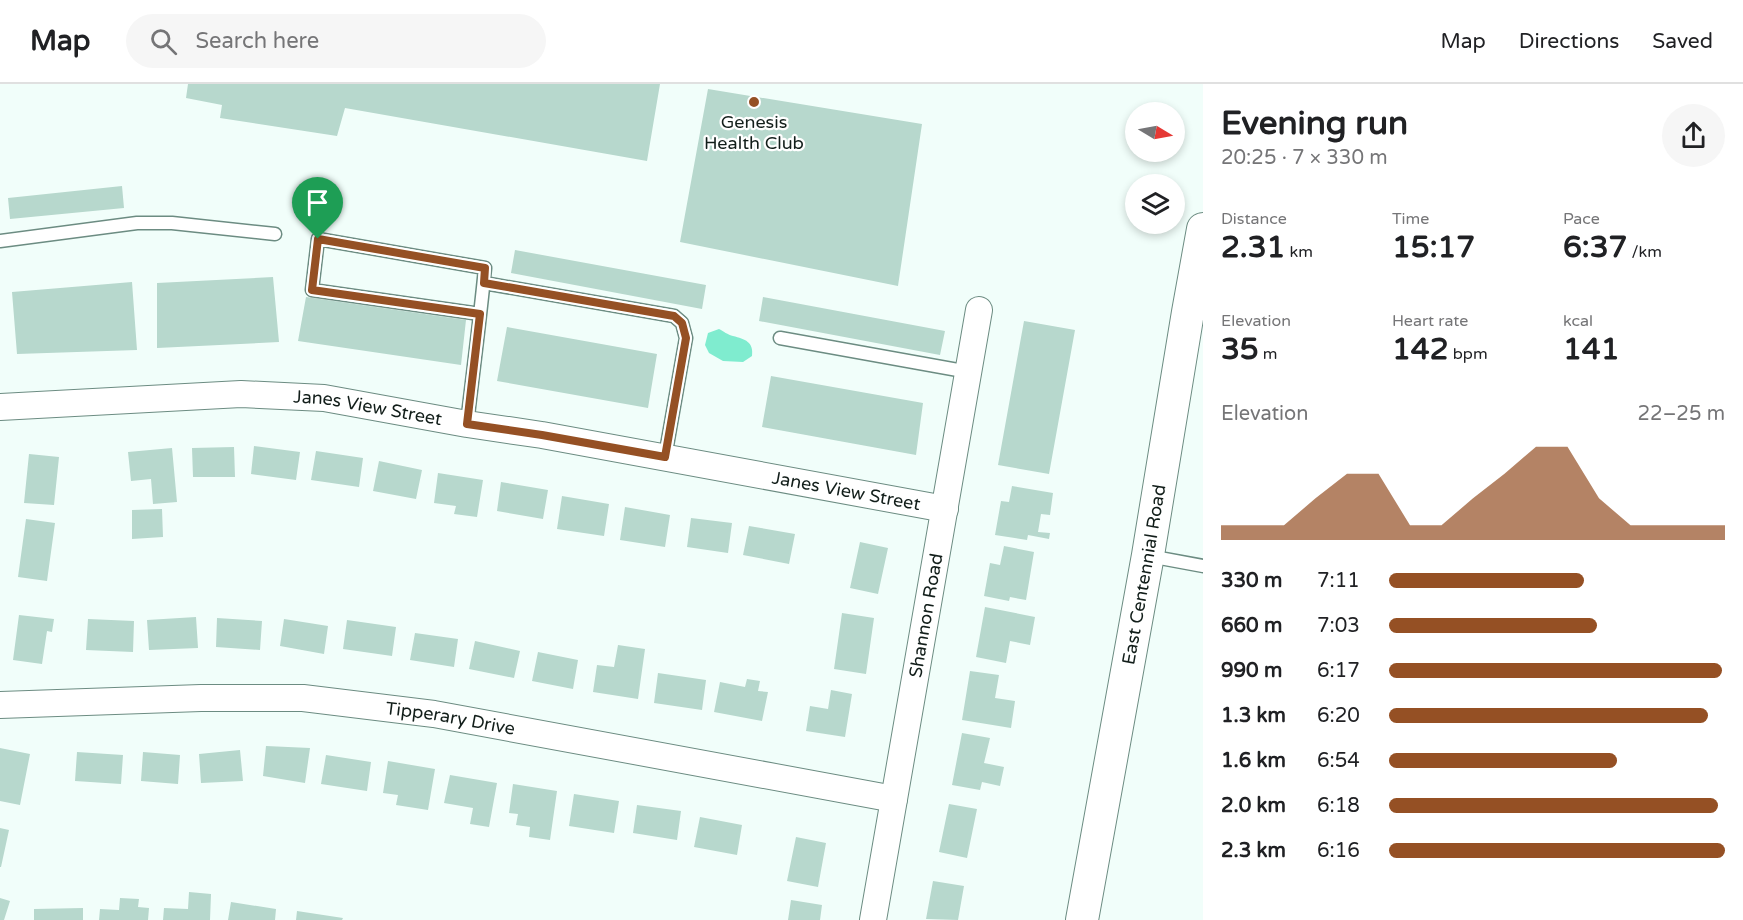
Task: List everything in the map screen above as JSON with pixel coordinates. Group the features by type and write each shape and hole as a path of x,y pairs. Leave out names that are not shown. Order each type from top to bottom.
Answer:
{"street":[{"name":"East Centennial Road","path":"1082,920 1148,555 1203,229"},
{"name":"Shannon Road","path":"873,920 979,310"},
{"name":"Janes View Street","path":"0,407 241,394 324,398 542,435 945,509"},
{"name":"Tipperary Drive","path":"0,705 201,698 303,698 434,714 894,799"}],"lane":[{"path":"0,241 137,223 275,234"},
{"path":"467,424 484,283 485,268 318,239 312,290 480,314"},
{"path":"484,283 674,316 682,323 686,338 665,457"},
{"path":"780,338 969,372"},
{"path":"1148,555 1203,566"}],"shaded area":[{"path":"719,329 748,342 752,347 752,356 743,362 723,361 709,353 705,345 708,333"}],"building":[{"path":"188,84 660,84 647,161 345,108 337,136 220,118 222,105 186,98"},
{"path":"708,89 922,124 898,286 680,242"},
{"path":"122,186 124,208 10,219 8,198"},
{"path":"515,250 706,285 702,309 511,273"},
{"path":"273,277 279,342 157,348 157,283"},
{"path":"132,282 137,350 17,354 12,292"},
{"path":"306,297 466,320 461,365 298,341"},
{"path":"763,297 945,331 940,355 759,321"},
{"path":"1024,321 1075,330 1049,474 998,465"},
{"path":"507,327 657,354 648,408 497,381"},
{"path":"771,376 923,403 916,455 762,427"},
{"path":"254,446 300,452 296,480 251,474"},
{"path":"234,447 235,477 193,477 192,448"},
{"path":"172,448 177,502 153,504 151,479 131,481 128,452"},
{"path":"316,451 363,458 359,487 311,480"},
{"path":"29,454 59,457 54,505 24,503"},
{"path":"379,461 422,470 416,499 373,491"},
{"path":"438,473 483,480 477,517 454,514 456,506 434,503"},
{"path":"501,482 548,490 543,519 497,511"},
{"path":"1012,486 1053,493 1050,515 1041,514 1038,532 1050,533 1049,539 1028,535 1027,540 995,535 1001,501 1009,502"},
{"path":"562,496 609,504 604,536 557,529"},
{"path":"625,507 670,515 665,547 620,540"},
{"path":"162,509 163,537 132,539 132,510"},
{"path":"691,518 732,523 728,553 687,547"},
{"path":"26,519 55,523 47,581 18,577"},
{"path":"749,526 795,534 789,564 743,555"},
{"path":"860,542 888,548 878,594 850,588"},
{"path":"1004,546 1034,552 1026,600 1010,597 1009,601 984,596 990,563 1000,565"},
{"path":"985,607 1035,617 1030,645 1010,641 1006,663 976,657"},
{"path":"842,613 874,618 866,674 834,669"},
{"path":"19,615 54,619 52,632 47,631 42,664 13,660"},
{"path":"196,617 198,648 149,650 147,620"},
{"path":"217,618 262,621 260,650 216,647"},
{"path":"88,619 134,621 133,652 86,650"},
{"path":"284,619 328,626 324,654 280,646"},
{"path":"347,620 396,627 392,656 343,649"},
{"path":"415,633 458,639 454,667 410,660"},
{"path":"475,641 520,651 514,678 469,669"},
{"path":"618,645 645,649 638,699 593,692 597,665 614,667"},
{"path":"538,652 578,660 573,689 532,681"},
{"path":"970,671 999,675 995,698 1015,701 1011,728 962,720"},
{"path":"658,673 706,680 702,710 654,703"},
{"path":"747,679 760,681 758,691 768,692 762,721 714,712 720,682 745,687"},
{"path":"831,690 852,694 845,737 806,731 810,706 828,709"},
{"path":"962,733 990,738 984,763 1004,767 1000,786 982,782 980,790 952,785"},
{"path":"266,746 310,748 305,783 263,776"},
{"path":"0,748 30,754 20,805 0,801"},
{"path":"240,750 243,781 201,783 199,754"},
{"path":"77,752 123,755 121,784 75,781"},
{"path":"143,752 180,755 178,784 141,781"},
{"path":"326,755 371,762 367,791 321,784"},
{"path":"388,761 435,769 428,810 396,805 398,795 383,793"},
{"path":"450,775 497,783 489,827 470,824 473,808 444,803"},
{"path":"513,784 557,791 550,840 529,837 530,827 516,825 518,814 509,813"},
{"path":"574,794 619,801 614,833 569,826"},
{"path":"949,804 977,809 967,858 939,852"},
{"path":"637,805 681,811 677,840 633,833"},
{"path":"700,817 742,825 737,855 694,847"},
{"path":"0,828 9,830 1,867 0,867"},
{"path":"796,837 826,843 818,887 787,881"},
{"path":"933,881 964,886 958,920 926,919"},
{"path":"189,892 211,894 210,920 163,920 164,908 188,909"},
{"path":"0,898 10,901 4,920 0,920"},
{"path":"120,898 139,899 138,907 149,908 148,920 99,920 100,909 119,910"},
{"path":"791,900 822,905 820,920 788,920"},
{"path":"231,902 276,909 275,920 228,920"},
{"path":"83,908 83,920 34,920 34,909"},
{"path":"297,911 343,918 342,920 296,920"}],"place":[{"name":"Genesis Health Club","path":"754,102"}],"route":[{"path":"318,239 485,268 484,283 674,316 682,323 686,338 665,457 467,424 480,314 312,290 318,239"}]}
